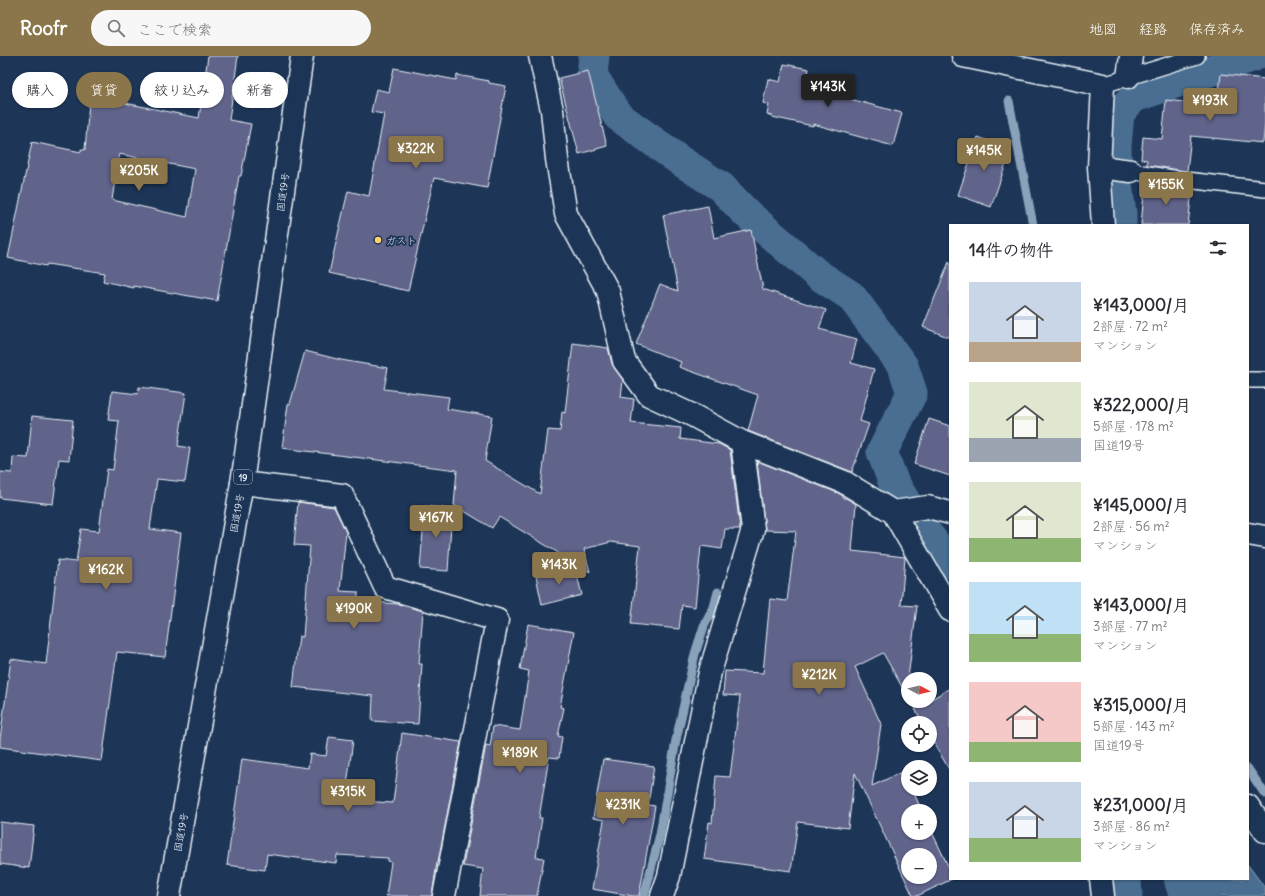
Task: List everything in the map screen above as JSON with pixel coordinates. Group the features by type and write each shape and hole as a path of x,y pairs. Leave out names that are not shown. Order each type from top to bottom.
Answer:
{"main road":[{"name":"国道19号","path":"169,896 242,483 302,56"},
{"path":"540,56 552,110 557,159 566,214 608,292 624,361 649,395 694,416 742,442 844,482 893,512 949,608"},
{"path":"963,56 1103,86 1102,168 1104,224"},
{"path":"1128,78 1131,56"},
{"path":"1102,168 1131,171"},
{"path":"662,896 670,868 710,672 753,529 742,442"},
{"path":"242,483 342,495 385,587 497,620 444,896"},
{"path":"893,512 928,507 949,513"},
{"path":"1249,534 1265,537"},
{"path":"1249,807 1265,831"},
{"path":"1101,880 1103,896"}],"lane":[{"path":"1103,86 1197,56"},
{"path":"1131,171 1177,179 1265,189"},
{"path":"1249,380 1265,380"}],"water":[{"path":"1249,866 1265,888 1265,896 1209,896 1202,880 1249,880"}],"building":[{"path":"208,56 238,56 236,72 232,72 232,99 229,120 251,124 241,176 239,176 217,301 134,286 134,288 103,281 105,273 47,264 46,266 8,258 32,142 81,152 81,149 85,150 89,108 132,108 132,104 140,106 140,108 150,108 199,118 200,108 224,108 224,72 206,72","holes":["119,154 195,169 187,217 112,200"]},
{"path":"784,64 809,69 806,83 821,86 820,91 902,113 893,146 813,124 813,126 767,115 769,105 763,103 768,79 780,82"},
{"path":"394,68 456,80 457,75 506,86 487,188 434,178 408,291 329,273 348,191 369,196 384,114 371,112 376,89 389,92"},
{"path":"588,71 607,146 579,154 559,78"},
{"path":"1221,74 1265,79 1265,122 1263,143 1191,136 1187,171 1147,165 1147,160 1141,159 1143,137 1162,139 1166,100 1211,105 1211,100 1218,100"},
{"path":"978,137 1011,149 991,207 958,195"},
{"path":"1145,183 1192,190 1188,224 1141,224"},
{"path":"708,206 714,238 751,230 763,289 826,310 819,329 857,339 851,363 874,369 860,421 869,424 852,472 748,431 758,395 679,367 681,362 636,344 660,284 678,291 663,215"},
{"path":"949,262 949,338 923,327"},
{"path":"573,343 608,348 612,364 623,380 621,397 634,399 631,423 681,428 680,439 719,444 730,450 740,529 725,529 722,549 701,546 695,607 682,605 679,629 631,624 640,546 611,542 584,549 590,572 499,517 492,528 454,505 457,470 282,448 288,404 290,404 305,351 341,360 388,368 384,389 449,397 447,409 492,416 485,461 540,494 548,430 560,431 562,412 565,413"},
{"path":"139,387 186,393 178,446 190,448 185,482 157,479 150,529 181,533 165,657 117,652 102,761 0,747 11,659 46,664 58,560 76,562 81,529 99,531 107,469 113,470 119,421 108,420 112,391 138,394"},
{"path":"32,416 73,420 69,460 59,459 53,504 0,498 0,472 12,473 13,457 28,458"},
{"path":"929,419 949,426 949,476 914,464"},
{"path":"757,461 838,493 843,496 843,498 846,498 856,504 852,551 905,557 901,605 917,606 909,672 901,672 901,685 883,653 855,667 881,724 872,786 901,772 901,796 915,796 919,804 901,804 901,840 936,840 949,868 950,880 917,896 913,896 907,884 937,884 937,848 901,848 901,871 855,773 848,828 798,822 791,871 704,859 709,822 712,823 716,776 730,777 740,696 723,695 725,671 763,673 770,599 787,601 796,531 765,530"},
{"path":"298,502 334,507 346,532 340,591 358,592 358,601 398,604 423,611 419,664 422,664 418,724 372,721 373,696 293,687 299,636 303,637 310,546 294,545"},
{"path":"425,506 452,509 448,571 420,569"},
{"path":"575,567 582,595 542,605 536,576"},
{"path":"528,624 574,632 560,707 564,708 558,736 562,737 559,758 549,757 539,818 542,818 536,857 544,858 537,896 480,896 483,869 463,866 486,745 490,746 493,726 520,730 529,671 520,669"},
{"path":"949,689 949,769 937,748 937,716 919,716 915,709 937,708 937,696"},
{"path":"402,733 461,742 437,862 432,896 386,896 391,862 388,861 388,858 337,855 336,863 267,854 265,870 227,865 242,759 308,768 310,754 326,756 329,737 353,740 345,800 393,803"},
{"path":"603,759 654,766 648,805 655,806 639,896 592,889 604,820 593,818"},
{"path":"0,822 34,826 29,868 0,864"}],"waterway":[{"path":"594,56 592,75 618,116 679,160 721,187 746,213 817,274 851,296 903,366 912,393 882,452 893,481 915,518 949,562"},
{"path":"1121,224 1117,185 1116,147 1119,113 1134,97 1254,56"},
{"path":"1009,101 1033,224"},
{"path":"731,448 732,475 741,520"},
{"path":"644,896 660,834 676,740 695,654 704,626 714,607 718,592"},
{"path":"1249,770 1265,794"},
{"path":"1126,880 1127,896"},
{"path":"1190,880 1196,896"}],"place":[{"name":"ガスト","path":"378,240"}]}
